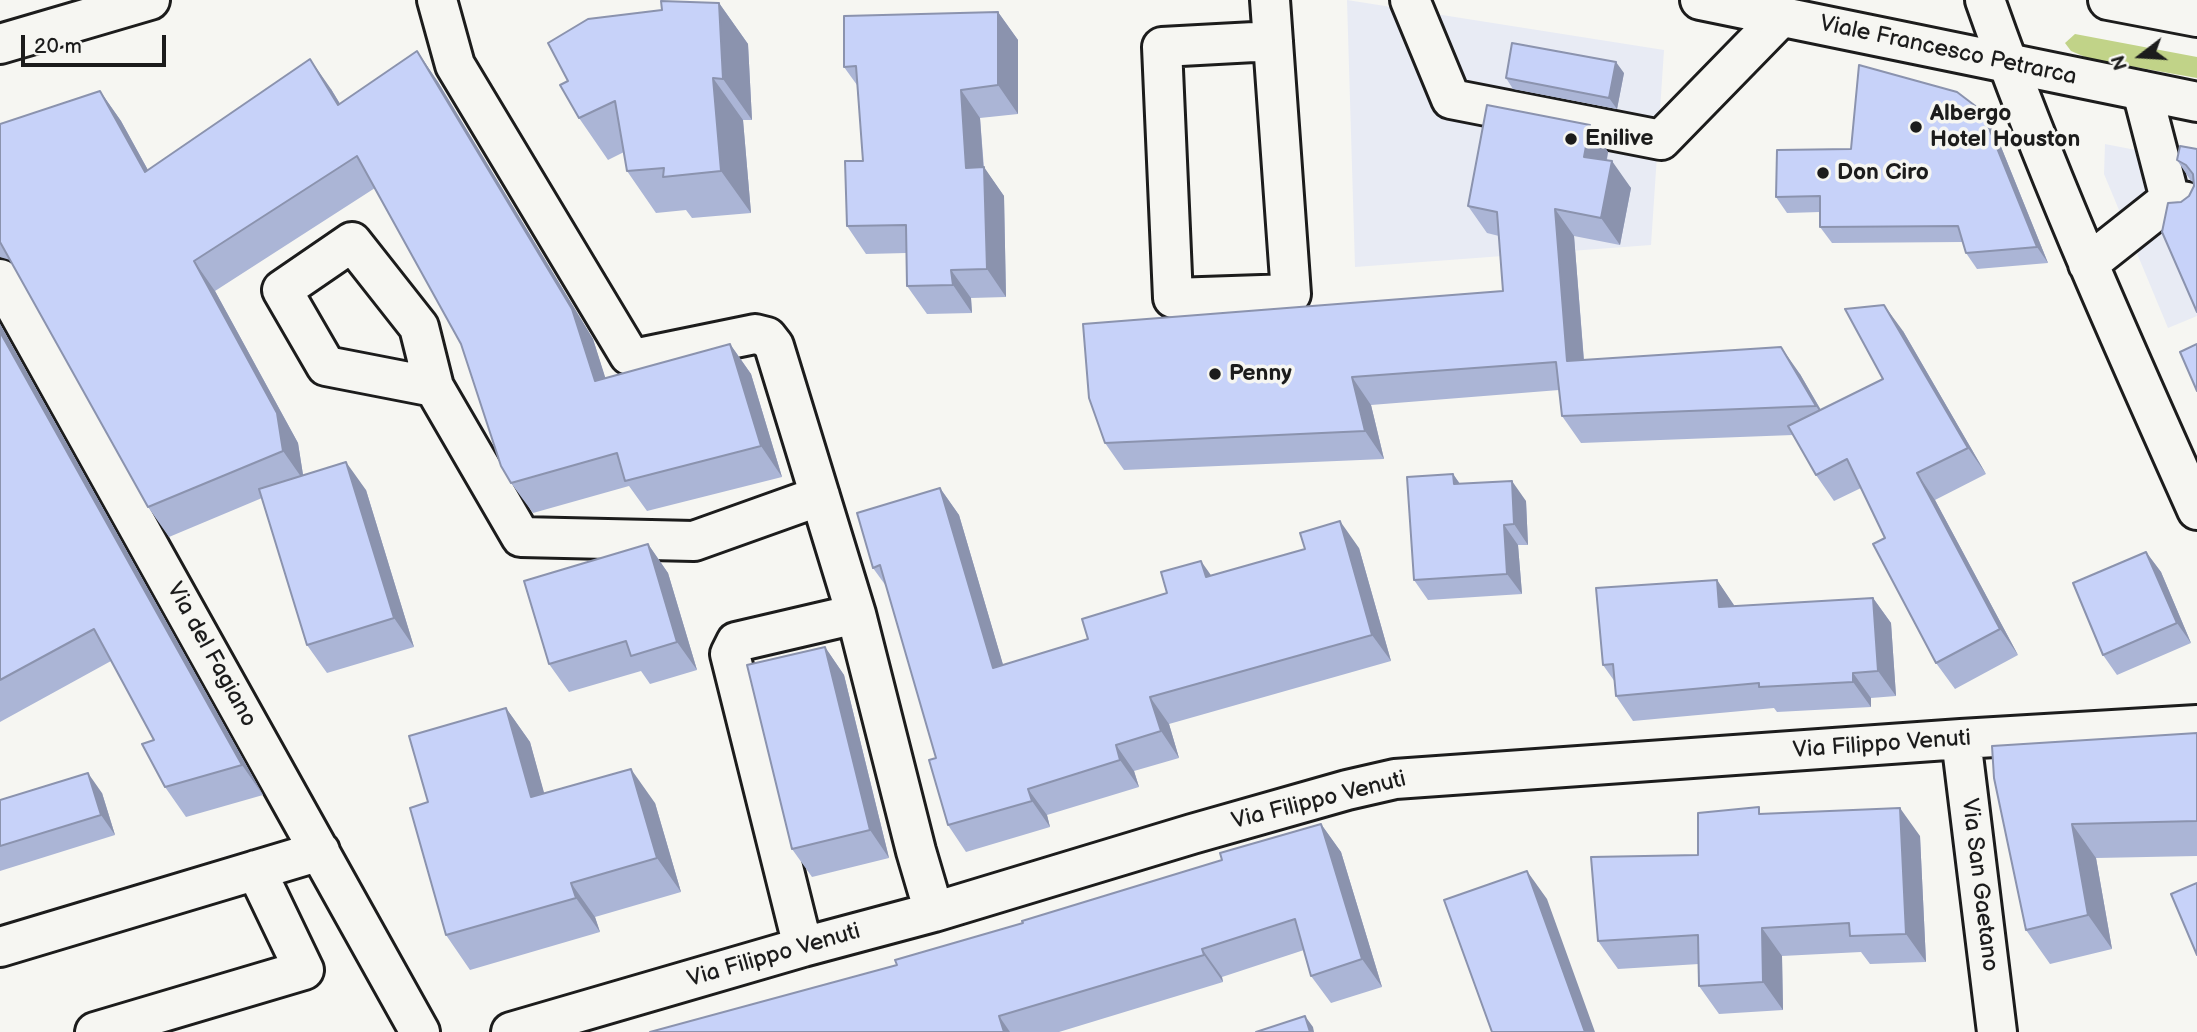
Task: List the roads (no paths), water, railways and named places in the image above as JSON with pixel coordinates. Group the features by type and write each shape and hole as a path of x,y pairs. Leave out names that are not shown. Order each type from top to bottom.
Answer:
{"street":[{"path":"0,44 149,0"},
{"path":"437,0 455,65 629,355 638,358 755,334 767,337 774,346 856,614 934,912"},
{"path":"1270,0 1273,41 1290,294 1173,298 1162,47 1273,41"},
{"path":"1410,0 1451,99 1661,141 1781,17"},
{"name":"Viale Francesco Petrarca","path":"1700,0 2197,103"},
{"path":"1985,0 2007,63 2088,264 2197,510"},
{"path":"2108,0 2197,17"},
{"path":"2088,264 2178,200 2142,91"},
{"name":"Via del Fagiano","path":"0,279 420,1032"},
{"path":"434,387 521,537 694,541 820,496"},
{"path":"803,947 730,654 736,642 856,614"},
{"name":"Via Filippo Venuti","path":"512,1032 803,947 934,912 1192,834 1395,779 2197,725"},
{"name":"Via San Gaetano","path":"1961,739 1997,1032"},
{"path":"0,947 320,850"},
{"path":"95,1032 304,970 256,870"}],"place":[{"name":"Albergo Hotel Houston","path":"1916,127"},
{"name":"Enilive","path":"1571,139"},
{"name":"Don Ciro","path":"1823,173"},
{"name":"Penny","path":"1215,374"}]}
